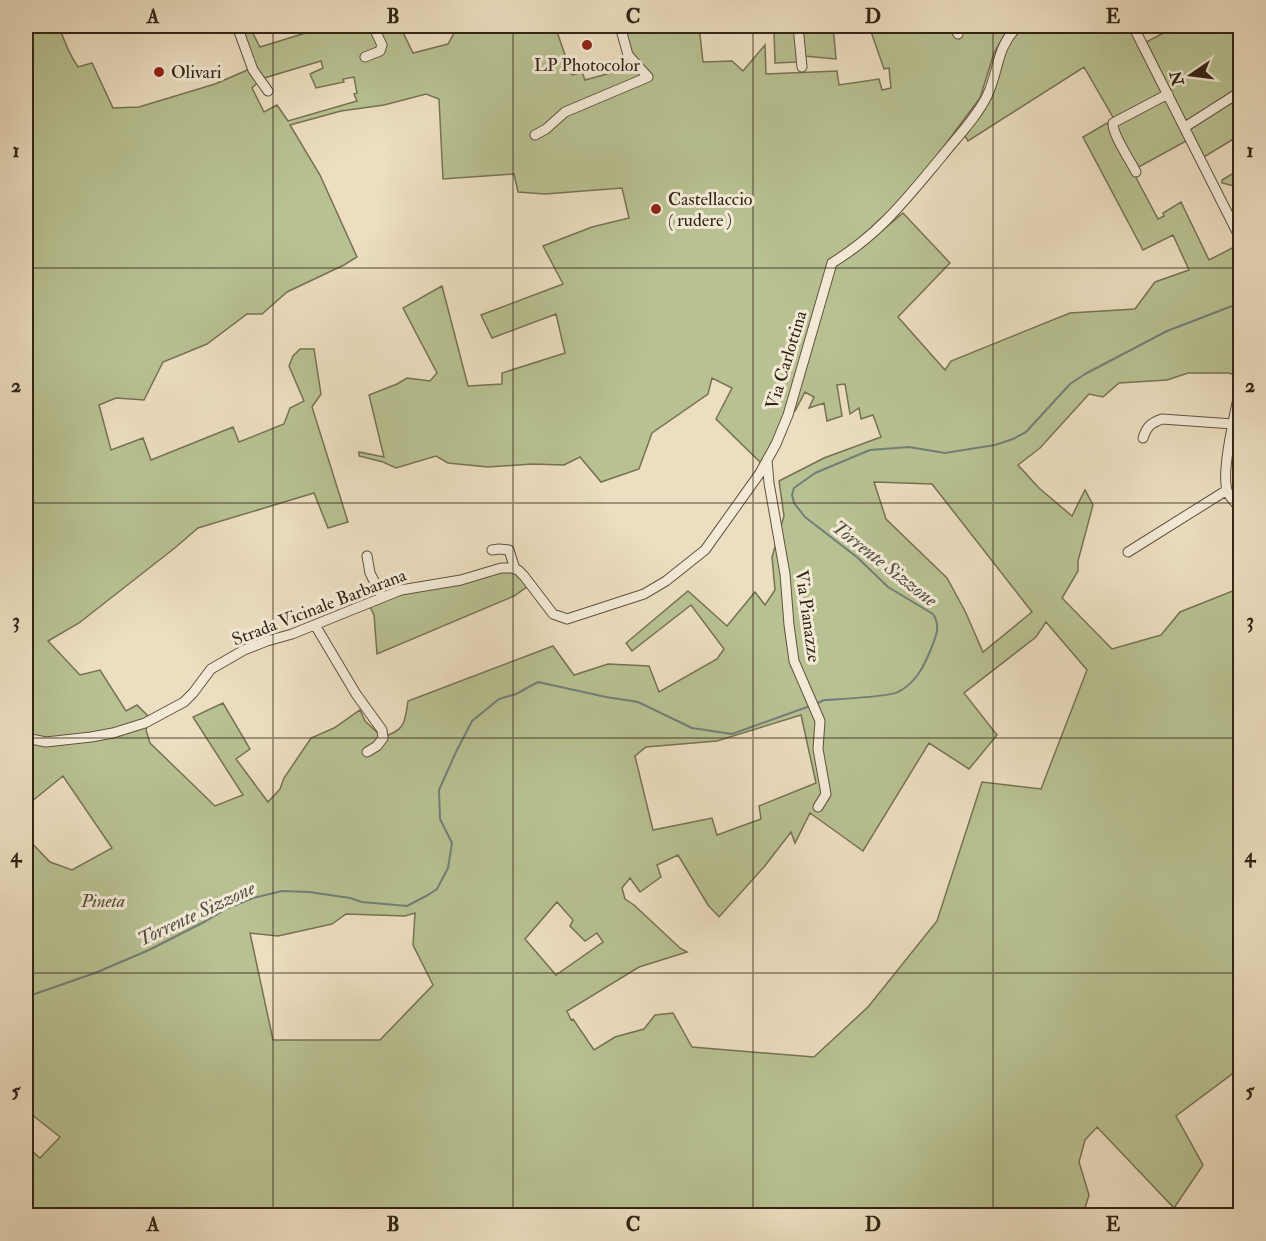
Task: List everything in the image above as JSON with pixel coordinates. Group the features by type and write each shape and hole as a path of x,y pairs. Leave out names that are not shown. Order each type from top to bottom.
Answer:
{"street":[{"path":"237,26 253,70 268,91"},
{"path":"365,57 380,51 382,45 373,26"},
{"path":"535,135 546,129 565,112 648,77 628,55 620,26"},
{"path":"798,26 802,67"},
{"name":"Via Carlottina","path":"515,569 535,589 553,614 567,619 652,590 705,550 776,444 788,415 832,263 858,247 893,215 972,120 987,95 1003,45 1018,26"},
{"path":"1133,26 1240,238"},
{"path":"1185,127 1240,92"},
{"path":"1136,172 1112,128 1113,123 1168,94"},
{"path":"1240,388 1227,474 1227,490 1240,508"},
{"path":"1143,438 1152,422 1162,419 1233,424"},
{"name":"Via Pianazze","path":"767,460 784,564 794,660 820,721 818,749 826,794 818,807"},
{"path":"1128,552 1227,490"},
{"path":"492,550 509,550 515,569"},
{"path":"367,556 370,573 382,597"},
{"name":"Strada Vicinale Barbarana","path":"26,731 31,740 46,742 113,733 145,723 184,702 211,669 267,640 292,634 382,597 418,586 461,580 501,568 515,569"},
{"path":"315,625 356,694 382,730 382,738 377,746 368,752"}],"green space":[{"name":"Pineta","path":"26,26 59,26 78,67 92,63 113,108 139,107 215,84 252,68 239,26 249,26 260,47 328,26 400,26 413,53 448,44 458,26 555,26 572,75 582,72 585,80 632,67 634,64 623,26 699,26 703,62 732,61 743,71 765,45 766,74 837,71 839,85 879,79 882,90 891,88 889,68 884,69 869,26 1013,26 994,53 980,98 927,169 891,209 859,239 834,257 787,412 762,464 716,419 732,388 712,378 708,394 652,433 639,469 601,482 580,457 564,465 532,464 488,467 448,463 436,456 396,468 359,456 359,452 384,457 369,395 407,378 430,381 437,373 403,308 442,286 468,386 502,384 502,373 565,353 556,314 492,338 481,315 563,284 543,246 592,227 629,218 622,188 545,194 518,192 514,174 443,179 439,99 426,94 384,105 341,111 290,125 320,175 357,257 287,292 262,314 247,314 207,344 163,362 144,400 116,398 99,405 111,450 143,438 151,460 233,427 239,442 284,424 290,408 304,401 289,366 293,356 300,349 314,349 321,394 312,407 348,522 328,528 314,493 198,528 79,623 48,641 80,675 100,670 126,711 137,705 150,718 146,730 150,743 215,806 243,795 193,717 223,703 250,749 236,759 268,802 280,789 284,778 311,738 334,728 360,710 365,721 382,737 390,735 403,725 408,701 553,646 574,675 608,664 649,666 659,692 717,659 724,649 691,605 632,651 626,643 688,591 727,626 755,592 765,605 775,590 772,557 784,516 779,481 824,458 881,437 873,415 861,419 859,408 850,414 845,384 837,385 842,416 827,421 824,403 809,408 814,397 805,392 795,411 791,411 834,266 857,252 903,213 950,263 898,317 945,370 951,361 1070,313 1135,309 1155,282 1189,270 1173,235 1143,250 1083,137 1107,123 1158,219 1164,216 1163,213 1181,202 1209,260 1240,244 1240,377 1229,373 1188,373 1167,380 1119,383 1103,397 1089,394 1040,448 1018,465 1039,488 1072,516 1085,490 1093,505 1078,561 1078,571 1062,598 1112,649 1161,635 1180,612 1240,588 1240,1068 1176,1116 1203,1165 1174,1208 1097,1127 1085,1140 1079,1162 1089,1195 1084,1211 1090,1215 26,1215 26,1146 40,1158 60,1137 26,1110 26,837 50,862 72,870 112,848 63,776 26,806 26,123 30,121 26,110","holes":["321,61 323,68 310,74 316,88 344,82 343,79 354,77 357,93 354,94 357,101 288,121 277,105 264,112 252,88 261,79","874,482 932,484 1032,612 983,652 947,578 886,519","1046,622 1087,670 1041,789 982,782 937,921 868,1007 814,1057 692,1047 673,1013 655,1015 644,1029 615,1037 594,1050 573,1019 571,1020 567,1011 639,967 687,952 625,899 622,888 630,878 640,892 661,877 657,865 678,855 708,905 719,917 764,867 791,832 795,843 810,813 863,851 929,743 969,769 997,735 964,693 1036,637","801,715 816,783 759,806 761,819 717,835 712,818 653,830 635,756 646,747 717,741","557,902 573,920 570,926 585,941 597,933 603,942 556,975 525,939","415,913 413,945 433,985 380,1040 273,1040 250,933 278,936 332,924 346,914 405,916"]},
{"path":"768,26 795,26 797,62 775,63 774,31 768,31"},
{"path":"802,26 833,26 836,59 804,56"},
{"path":"1024,26 1130,26 1164,93 1114,119 1084,67 968,141 965,136 991,98 1008,44"},
{"path":"1177,26 1240,26 1240,135 1204,157 1146,42"},
{"path":"1162,100 1167,101 1188,140 1137,168 1115,127"},
{"path":"1240,169 1240,181 1234,186 1222,183 1222,180"},
{"path":"511,568 531,584 514,596 377,654 374,615 368,603"}],"waterway":[{"name":"Torrente Sizzone","path":"816,704 824,700 863,698 898,692 910,684 922,668 935,640 937,627 933,614 888,587 858,558 805,517 794,503 792,495 794,488 815,473 870,450 909,447 945,453 995,445 1013,439 1026,432 1070,384 1085,374 1167,331 1240,303"},
{"name":"Torrente Sizzone","path":"26,997 95,973 149,950 226,909 253,898 282,891 309,892 362,902 407,906 428,895 437,889 448,868 452,843 440,819 439,790 472,721 499,699 516,694 538,682 638,702 692,728 732,734 810,706"}],"place":[{"name":"LP Photocolor","path":"587,45"},
{"name":"Olivari","path":"159,72"},
{"name":"Castellaccio ( rudere )","path":"656,209"}]}
